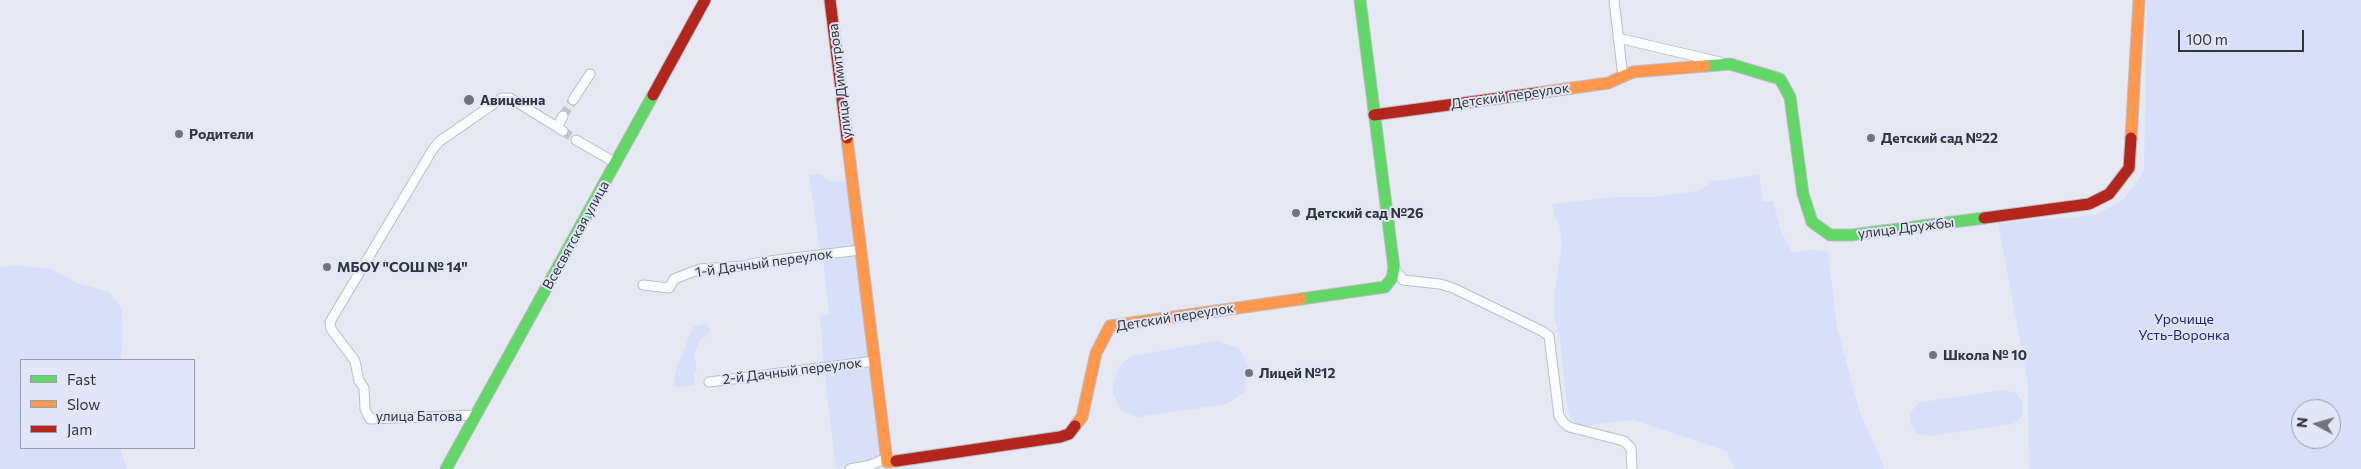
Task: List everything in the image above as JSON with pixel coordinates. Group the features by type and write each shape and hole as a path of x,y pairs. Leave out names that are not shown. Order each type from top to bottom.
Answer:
{"street":[{"name":"Всесвятская улица","path":"446,469 705,0"},
{"name":"улица Димитрова","path":"830,0 860,250"},
{"path":"1360,0 1394,268 1403,280 1440,284 1453,288 1542,330 1549,336 1559,416 1568,427 1624,441 1631,448 1632,469"},
{"path":"1614,0 1623,77"},
{"name":"улица Дружбы","path":"1623,77 1633,72 1730,64 1780,79 1790,97 1803,194 1812,222 1830,235 1852,235 2067,208 2089,204 2109,194 2128,168 2138,0"},
{"path":"1618,38 1730,64"},
{"path":"574,100 590,74"},
{"name":"Детский переулок","path":"1374,114 1535,94 1608,83 1623,77"},
{"name":"улица Батова","path":"476,415 370,418 365,409 364,388 359,381 355,361 330,329 330,322 433,149 454,130 502,98 510,98 560,129 563,116"},
{"path":"576,140 616,163"},
{"path":"850,469 887,463 860,250"},
{"name":"1-й Дачный переулок","path":"643,285 669,288 674,279 700,269 743,266 761,262 860,250"},
{"name":"Детский переулок","path":"887,463 1060,437 1069,434 1082,417 1096,353 1101,340 1110,326 1385,286 1392,278 1394,268"},
{"name":"2-й Дачный переулок","path":"709,382 874,361"}],"green space":[{"name":"Урочище Усть-Воронка","path":"2147,0 2361,0 2361,469 2029,469 2028,383 1998,223 2096,215 2125,198 2144,172"},
{"path":"820,174 830,181 847,182 855,242 852,247 820,250 809,175"},
{"path":"1759,175 1763,201 1773,201 1781,232 1792,252 1813,250 1828,252 1837,328 1860,413 1885,469 1734,469 1727,451 1634,420 1582,426 1570,419 1560,337 1554,316 1555,289 1562,245 1559,224 1554,215 1552,204 1615,197 1652,197 1699,191 1713,181"},
{"path":"853,253 858,258 869,355 867,359 824,365 820,316 829,314 823,257"},
{"path":"15,265 51,269 79,284 109,292 121,308 123,324 121,359 20,359 20,449 120,449 127,469 0,469 0,268"},
{"path":"706,324 710,330 707,336 701,338 694,354 697,370 694,373 695,384 680,387 673,385 676,370 693,327"},
{"path":"1217,341 1239,348 1249,367 1244,392 1227,404 1137,417 1121,410 1112,390 1118,368 1131,356"},
{"path":"870,364 881,457 873,461 836,468 824,370"},
{"path":"2004,390 2016,393 2023,403 2022,416 2013,424 1929,436 1918,434 1911,425 1910,414 1916,405 1921,402"}],"tunnel":[{"path":"563,116 573,100"},
{"path":"563,131 576,140"}],"traffic: fast":[{"path":"1301,299 1385,287 1392,278 1394,268 1360,0"},
{"path":"1705,66 1730,64 1780,79 1790,97 1803,194 1812,222 1830,235 1852,235 1984,218"},
{"path":"446,469 653,95"}],"traffic: slow":[{"path":"2131,138 2139,0"},
{"path":"1537,93 1608,83 1633,72 1705,66"},
{"path":"847,138 887,462 896,461"},
{"path":"1075,426 1082,417 1096,353 1110,326 1301,299"}],"traffic: jam":[{"path":"653,95 705,0"},
{"path":"830,0 847,138"},
{"path":"1374,115 1537,93"},
{"path":"1984,218 2089,204 2109,194 2129,168 2131,138"},
{"path":"896,461 1060,437 1069,434 1075,426"}],"place":[{"name":"Авиценна","path":"469,100"},
{"name":"Родители","path":"179,134"},
{"name":"Детский сад №22","path":"1871,138"},
{"name":"Детский сад №26","path":"1296,213"},
{"name":"МБОУ \"СОШ № 14\"","path":"327,267"},
{"name":"Школа № 10","path":"1933,355"},
{"name":"Лицей №12","path":"1249,373"}]}
